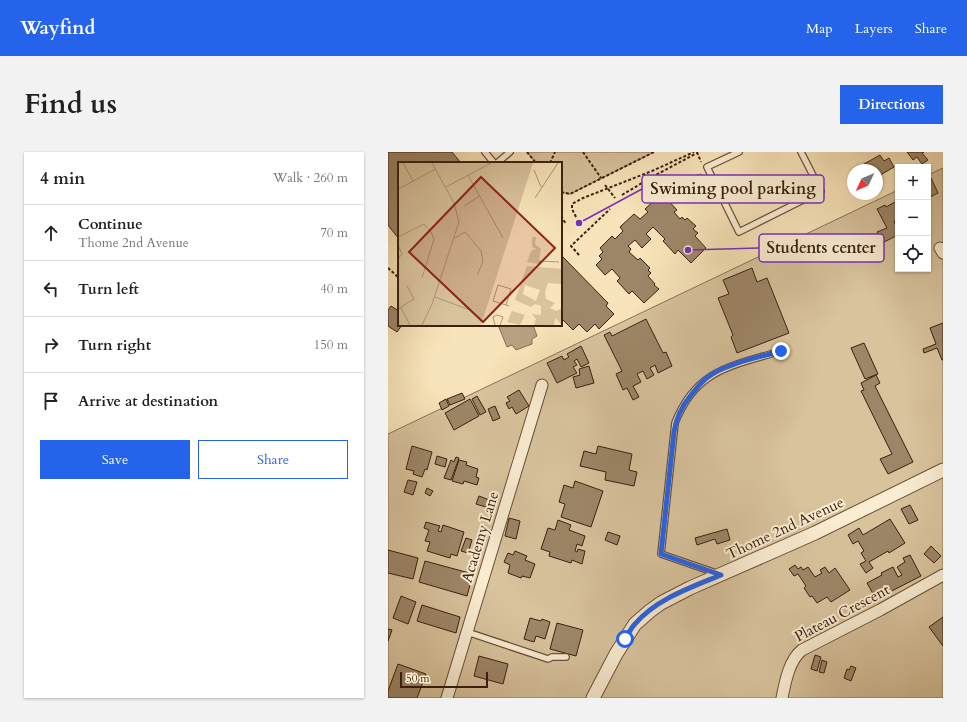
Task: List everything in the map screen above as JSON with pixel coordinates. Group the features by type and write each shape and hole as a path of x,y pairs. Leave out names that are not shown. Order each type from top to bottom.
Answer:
{"street":[{"name":"Academy Lane","path":"447,698 542,385"},
{"name":"Thome 2nd Avenue","path":"594,698 599,684 635,624 650,610 670,597 821,530 943,470"},
{"name":"Plateau Crescent","path":"782,698 792,661 796,654 810,645 880,610 943,575"}],"lane":[{"path":"485,152 495,162"},
{"path":"497,162 510,152"},
{"path":"739,152 707,167 739,232 820,191 801,152"},
{"path":"721,575 661,554 676,424 679,413 686,401 707,377 723,369 781,351"},
{"path":"467,632 548,659 552,657 566,657"}],"path":[{"path":"527,152 535,162"},
{"path":"550,162 555,152"},
{"path":"583,152 601,178"},
{"path":"562,192 570,194 654,152"},
{"path":"696,152 704,168"},
{"path":"576,217 572,209 572,204 583,198 696,152"},
{"path":"622,195 696,152"},
{"path":"669,189 705,172"},
{"path":"605,185 615,198"},
{"path":"580,255 571,246 610,209"},
{"path":"562,218 566,224"},
{"path":"388,268 398,277"}],"shaded area":[{"path":"527,152 654,152 570,194 562,192 562,162 535,162"},
{"path":"943,168 943,698 388,698 388,434 877,200 883,200 883,197 895,191 895,272 931,272 931,174"},
{"path":"498,326 533,326 537,336 532,339 532,344 516,350 512,345 507,347"}],"building":[{"path":"388,152 452,152 460,162 398,162 398,238 388,225"},
{"path":"907,152 924,152 922,153 928,160 922,164 917,157 913,160"},
{"path":"880,155 884,161 889,158 894,167 883,173 883,164 864,164"},
{"path":"931,178 938,193 931,196"},
{"path":"664,196 677,210 674,212 680,219 682,217 685,220 687,218 696,226 693,229 698,233 695,236 706,248 691,263 678,250 675,254 663,241 665,239 653,227 646,234 651,239 642,248 635,240 628,246 631,249 629,252 638,260 640,258 650,268 648,270 651,273 648,276 655,284 654,285 659,289 644,303 632,291 629,294 617,281 620,278 612,269 605,275 596,265 602,259 599,256 603,252 600,248 612,236 615,239 623,231 620,227 634,214 640,219 648,212 645,209 657,198 659,201"},
{"path":"895,202 895,236 882,243 877,232 887,228 877,209 885,205 886,207"},
{"path":"562,256 608,303 606,306 614,314 599,329 595,324 587,332 579,324 573,330 562,319"},
{"path":"752,268 757,282 767,278 789,333 737,353 731,337 733,335 718,298 729,294 723,280"},
{"path":"391,306 398,310 398,326 401,326 397,332 388,326 388,310"},
{"path":"646,319 663,353 666,352 672,366 658,373 655,365 650,368 654,375 647,379 643,371 637,374 641,382 633,386 639,397 633,400 627,388 623,390 616,374 622,371 604,335 610,332 612,336"},
{"path":"943,323 942,360 937,348 924,353 923,349 936,344 930,328"},
{"path":"864,343 878,374 865,379 851,348"},
{"path":"581,346 589,363 581,367 577,359 574,361 577,365 573,367 577,373 557,383 547,363 562,356 564,360 569,357 567,354"},
{"path":"589,366 594,383 576,388 573,377 580,375 579,369"},
{"path":"876,375 880,383 875,386 913,462 888,474 880,459 892,454 861,391 864,390 861,383"},
{"path":"519,390 529,406 516,414 512,407 509,409 506,403 510,401 507,397"},
{"path":"462,393 465,399 450,405 447,399"},
{"path":"477,396 486,412 480,415 472,399"},
{"path":"446,399 449,406 442,410 439,403"},
{"path":"470,399 479,416 454,430 445,413"},
{"path":"495,406 500,418 493,421 488,409"},
{"path":"412,446 432,452 427,470 425,469 422,477 413,474 414,471 406,469"},
{"path":"598,446 632,454 629,470 637,472 634,486 605,480 606,472 580,466 584,451 596,454"},
{"path":"437,456 447,459 445,467 435,464"},
{"path":"456,457 459,458 451,480 444,478 451,460 454,462"},
{"path":"459,460 467,462 466,465 478,469 476,477 479,478 477,485 464,481 463,484 452,481"},
{"path":"408,480 417,482 413,495 404,492"},
{"path":"575,481 603,491 591,527 561,517 565,504 559,502 564,485 573,488"},
{"path":"427,488 433,491 430,496 425,493"},
{"path":"479,496 492,501 489,508 476,504"},
{"path":"910,505 918,520 909,524 901,509"},
{"path":"509,518 520,521 516,539 505,536"},
{"path":"890,519 905,543 889,553 888,551 869,562 873,568 866,573 860,564 866,561 861,553 864,551 858,541 853,544 848,535 859,528 863,535"},
{"path":"558,520 571,525 569,530 585,536 582,546 577,544 575,551 577,552 578,549 585,551 582,564 572,560 571,563 549,556 550,552 541,549 548,528 555,530"},
{"path":"426,522 440,526 438,531 441,532 443,525 464,532 457,556 451,554 450,558 427,551 430,542 425,541 429,530 424,528"},
{"path":"727,529 730,540 717,544 715,539 697,545 695,538"},
{"path":"608,532 620,536 617,545 605,540"},
{"path":"466,538 472,540 468,553 461,551"},
{"path":"931,546 941,556 934,563 924,554"},
{"path":"388,550 418,558 413,579 388,573"},
{"path":"515,551 527,556 525,560 535,564 530,578 522,576 521,578 508,573 510,565 504,562 508,553 513,555"},
{"path":"910,555 921,576 876,599 867,583 893,567 898,577 902,575 897,567 905,562 903,558"},
{"path":"425,561 473,574 467,596 419,582"},
{"path":"795,565 798,569 801,567 803,570 808,567 815,577 822,573 820,570 825,567 829,573 835,568 850,590 831,602 827,597 817,603 812,596 810,597 804,588 806,586 798,574 794,576 789,569"},
{"path":"401,596 416,602 408,624 393,618"},
{"path":"422,605 460,617 456,633 417,621"},
{"path":"943,617 943,646 929,627"},
{"path":"530,618 541,621 542,619 550,622 545,639 536,636 534,642 524,639"},
{"path":"557,623 583,630 576,656 550,649"},
{"path":"388,629 392,630 388,641"},
{"path":"815,655 821,657 817,671 811,669"},
{"path":"479,656 508,664 503,684 474,676"},
{"path":"822,660 827,662 824,673 819,672"},
{"path":"398,664 426,674 417,698 388,698 388,691"},
{"path":"851,666 856,668 851,681 844,678 847,669 849,670"}],"place":[{"name":"Swiming pool parking","path":"579,223"},
{"name":"Students center","path":"688,250"}],"route":[{"path":"625,639 635,624 650,610 670,597 721,575 661,554 674,432 679,413 686,401 707,377 713,373 736,364 781,351"}]}
